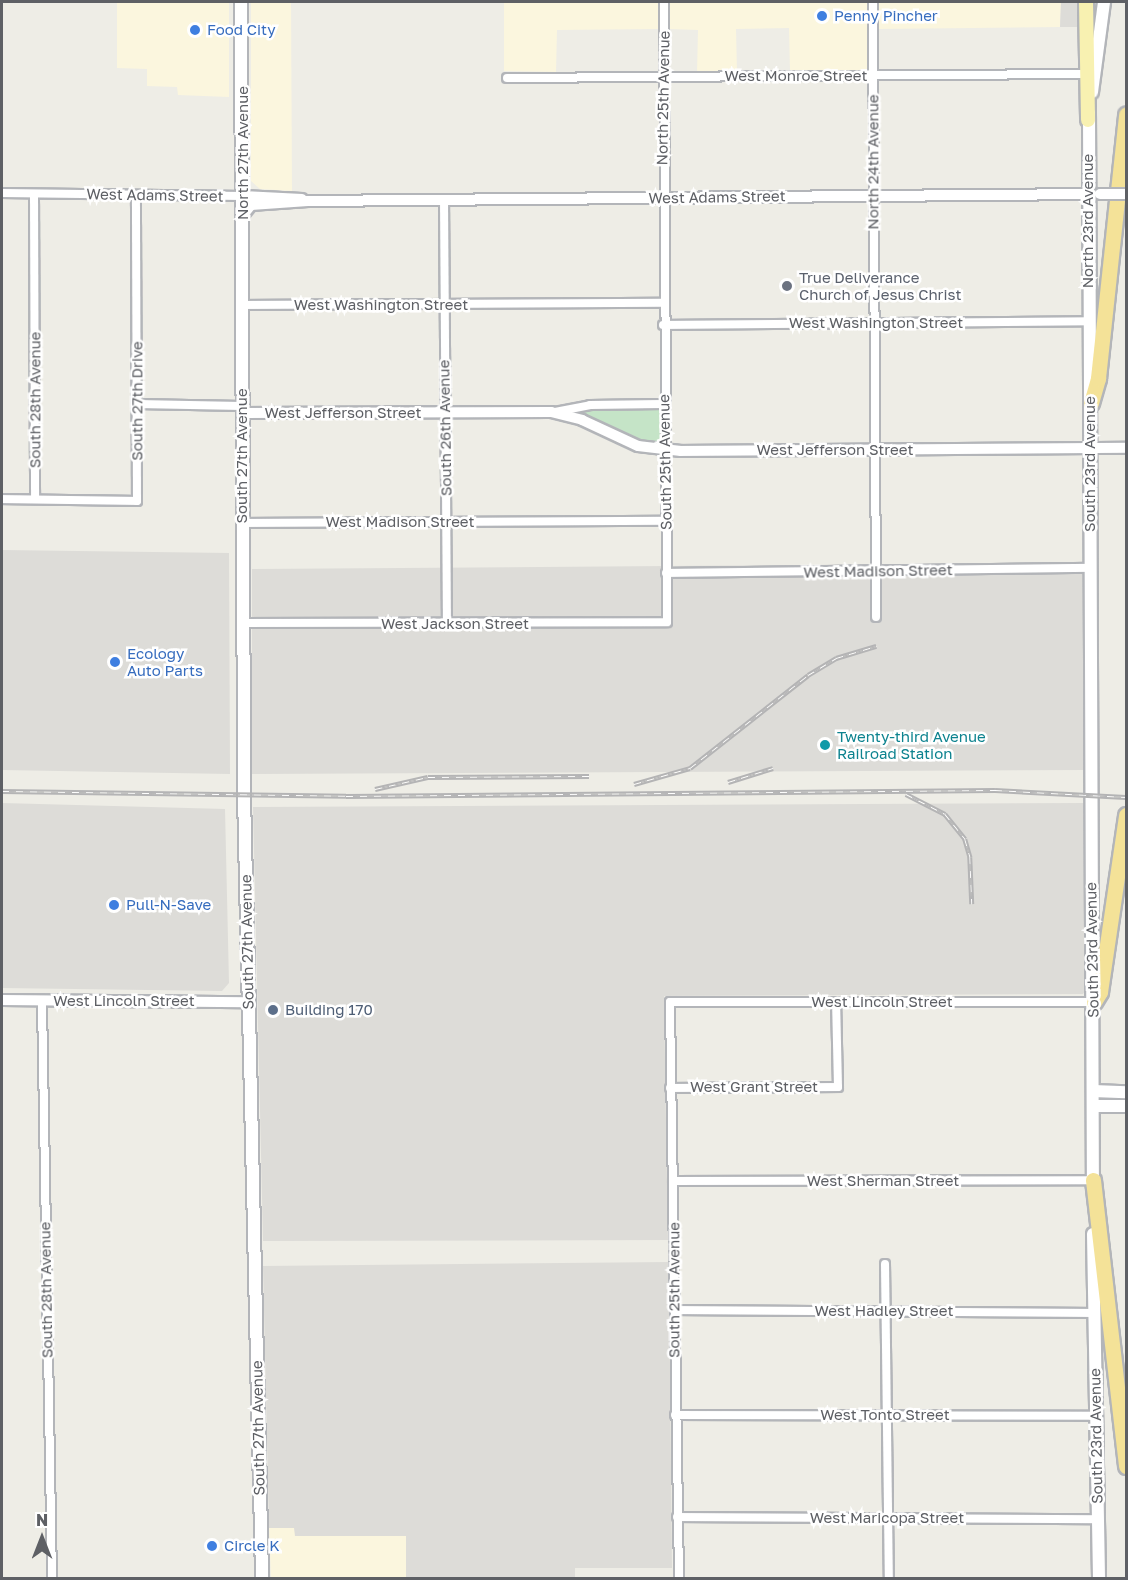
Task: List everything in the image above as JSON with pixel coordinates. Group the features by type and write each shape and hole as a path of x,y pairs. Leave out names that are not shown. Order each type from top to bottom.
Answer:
{"highway":[{"path":"1091,403 1098,378 1126,114"},
{"path":"1094,1002 1100,992 1126,815"},
{"path":"1093,1180 1126,1466"}],"main road":[{"name":"North 27th Avenue","path":"241,2 243,305"},
{"path":"1086,2 1084,74 1088,120"},
{"name":"North 23rd Avenue","path":"1088,321 1094,194 1088,120 1104,2"},
{"name":"South 27th Avenue","path":"243,305 242,523 248,1002 262,1578"},
{"name":"South 23rd Avenue","path":"1088,321 1091,403 1089,795 1094,1002 1094,1313 1099,1578"},
{"path":"1093,1091 1126,1092"},
{"path":"1093,1106 1126,1106"}],"street":[{"name":"North 25th Avenue","path":"662,303 664,2"},
{"name":"North 24th Avenue","path":"873,2 876,617"},
{"name":"West Monroe Street","path":"507,78 1084,74"},
{"name":"West Adams Street","path":"2,193 243,196 308,201"},
{"name":"South 28th Avenue","path":"34,194 35,499"},
{"name":"West Adams Street","path":"243,215 251,205 308,201 1126,194"},
{"name":"South 27th Drive","path":"35,499 138,501 136,195"},
{"name":"South 26th Avenue","path":"444,199 447,624"},
{"name":"West Washington Street","path":"243,305 662,303"},
{"name":"South 25th Avenue","path":"662,303 667,622"},
{"name":"West Washington Street","path":"663,325 1088,321"},
{"name":"West Jefferson Street","path":"138,404 242,410 445,412 551,412 581,406 664,404"},
{"name":"West Jefferson Street","path":"551,412 582,420 638,446 665,450 1126,448"},
{"path":"2,499 35,499"},
{"name":"West Madison Street","path":"242,523 665,521"},
{"name":"West Madison Street","path":"666,573 1090,568"},
{"name":"West Jackson Street","path":"243,623 667,622"},
{"name":"West Lincoln Street","path":"2,1000 248,1002"},
{"name":"South 28th Avenue","path":"42,1000 52,1578"},
{"name":"South 25th Avenue","path":"670,1002 679,1578"},
{"name":"West Lincoln Street","path":"670,1002 1094,1002"},
{"name":"West Grant Street","path":"670,1088 838,1087 836,1002"},
{"name":"West Sherman Street","path":"673,1181 1093,1180"},
{"path":"885,1264 889,1578"},
{"name":"West Hadley Street","path":"675,1310 1094,1313"},
{"name":"West Tonto Street","path":"675,1415 1095,1416"},
{"name":"West Maricopa Street","path":"677,1517 1097,1519"}],"shaded area":[{"path":"117,2 229,2 229,97 178,95 177,87 147,86 147,69 117,68"},
{"path":"251,2 291,2 292,191 260,189 251,181"},
{"path":"504,2 658,2 658,29 557,30 556,72 504,71"},
{"path":"669,2 867,2 867,71 790,71 789,28 736,29 737,72 697,73 698,30 669,29"},
{"path":"878,2 1061,2 1060,27 878,29"},
{"path":"1061,2 1081,2 1082,27 1060,27"},
{"name":"Ecology Auto Parts","path":"2,550 229,553 230,774 2,770"},
{"path":"1085,563 1084,770 252,774 252,569"},
{"name":"Pull-N-Save","path":"2,803 225,809 229,983 222,991 2,988"},
{"path":"1086,803 1087,988 1083,994 664,996 668,1240 263,1241 253,807"},
{"path":"669,1262 672,1568 575,1568 575,1578 406,1578 406,1536 295,1536 294,1528 269,1528 263,1266"},
{"path":"269,1528 295,1528 295,1536 406,1536 406,1578 271,1578"}],"green space":[{"path":"664,404 665,450 650,448 571,416 575,409"}],"railway":[{"path":"634,784 690,768 808,675 836,658 876,646"},
{"path":"728,782 773,768"},
{"path":"375,789 428,777 589,776"},
{"path":"2,791 346,796 995,790 1126,797"},
{"path":"906,794 945,814 965,839 970,857 972,904"}],"place":[{"name":"Penny Pincher","path":"822,16"},
{"name":"Food City","path":"195,30"},
{"name":"True Deliverance Church of Jesus Christ","path":"787,286"},
{"name":"Ecology Auto Parts","path":"115,662"},
{"name":"Twenty-third Avenue Railroad Station","path":"825,745"},
{"name":"Pull-N-Save","path":"114,905"},
{"name":"Building 170","path":"273,1010"},
{"name":"Circle K","path":"212,1546"}]}
